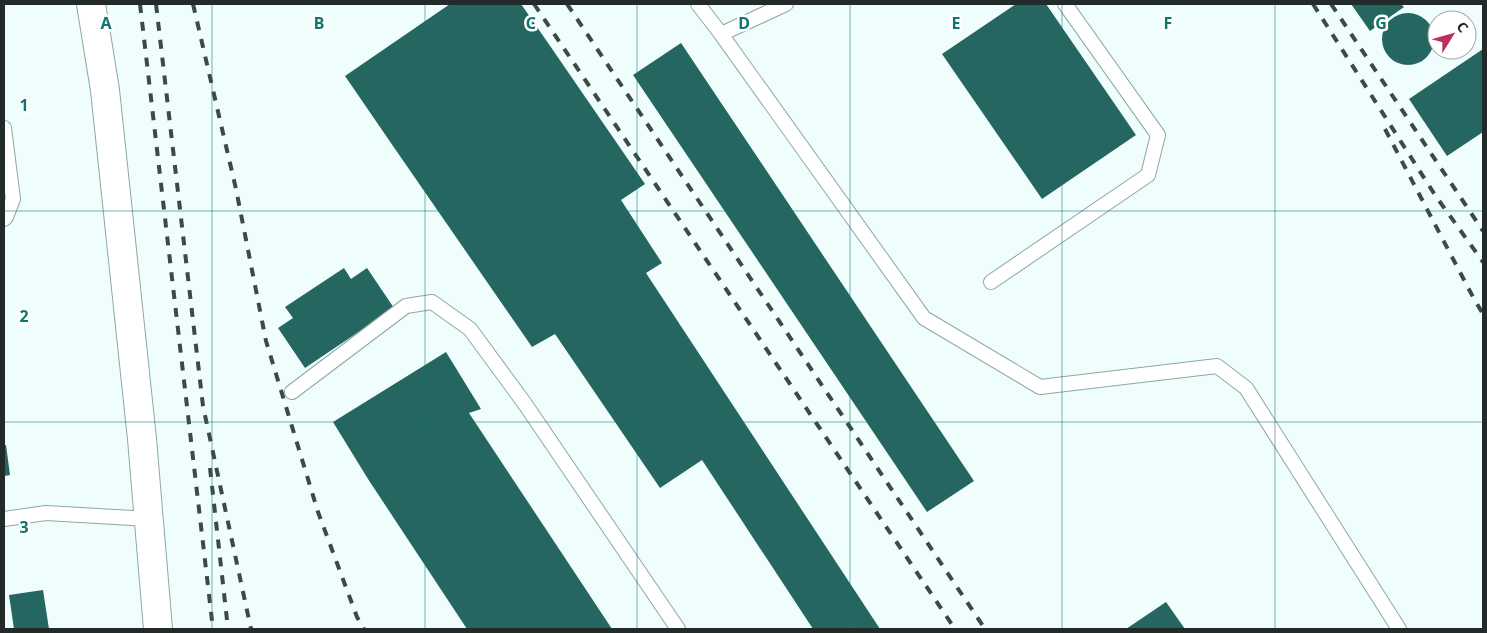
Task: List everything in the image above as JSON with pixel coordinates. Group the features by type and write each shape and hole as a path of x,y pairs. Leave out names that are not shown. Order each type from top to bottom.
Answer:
{"street":[{"path":"91,4 105,90 142,439 158,629"}],"lane":[{"path":"698,4 722,34 924,318 1040,387 1218,366 1246,388 1399,629"},
{"path":"722,34 786,4"},
{"path":"991,282 1148,175 1158,135 1065,4"},
{"path":"4,128 13,199 4,218"},
{"path":"292,392 406,306 432,302 470,328 525,404 678,629"},
{"path":"4,519 46,513 149,518"}],"building":[{"path":"450,4 521,4 546,40 645,184 621,200 662,263 646,273 880,629 813,629 702,460 660,488 555,334 532,347 393,146 345,76"},
{"path":"1016,4 1046,4 1136,135 1042,199 942,54"},
{"path":"1351,4 1401,4 1404,7 1370,31"},
{"path":"1408,13 1418,15 1426,21 1426,57 1418,63 1408,65 1398,63 1390,57 1384,49 1382,39 1384,29 1390,21 1398,15"},
{"path":"681,43 974,481 927,512 633,75"},
{"path":"1483,49 1483,132 1447,156 1409,99 1467,60 1477,60 1477,53"},
{"path":"344,268 351,279 367,268 394,308 305,368 278,328 293,318 285,307"},
{"path":"446,352 481,409 469,413 612,629 467,629 368,479 333,422"},
{"path":"4,445 6,445 10,475 4,476"},
{"path":"43,590 49,629 14,629 9,595"},
{"path":"1166,602 1185,629 1126,629"}],"railway":[{"path":"140,4 213,629"},
{"path":"156,4 203,406 251,629"},
{"path":"193,4 236,189 266,341 318,512 357,617 364,629"},
{"path":"534,4 955,629"},
{"path":"567,4 985,629"},
{"path":"1313,4 1435,195 1483,262"},
{"path":"1331,4 1483,231"},
{"path":"1385,129 1483,314"},
{"path":"210,468 228,629"}]}
